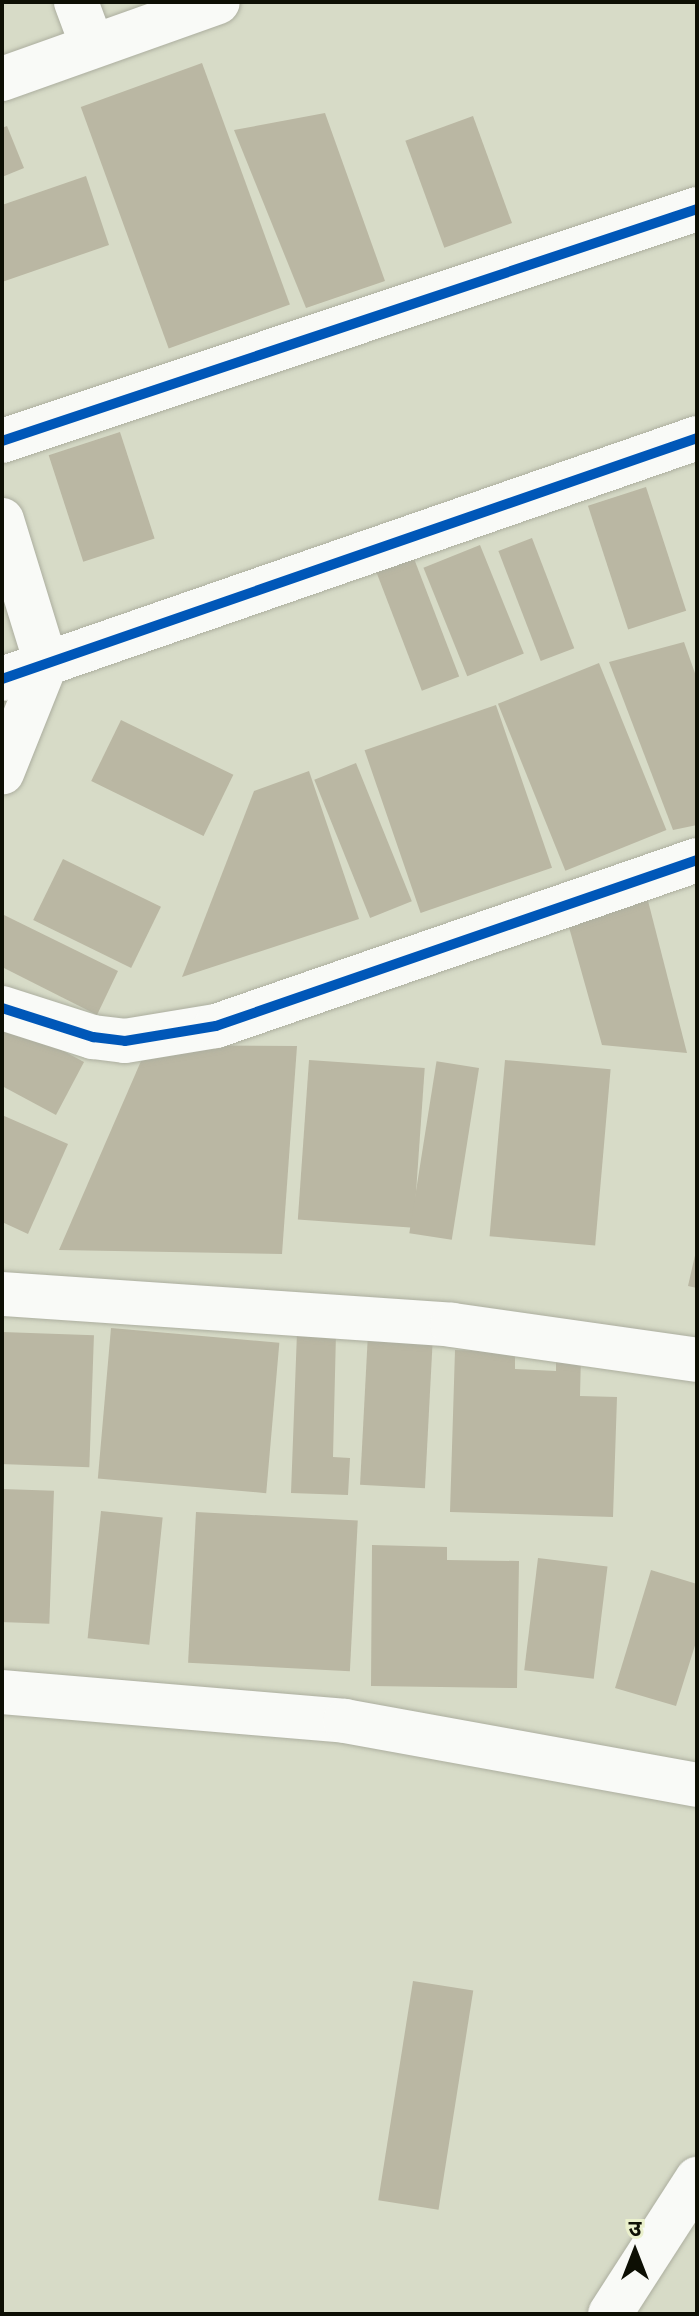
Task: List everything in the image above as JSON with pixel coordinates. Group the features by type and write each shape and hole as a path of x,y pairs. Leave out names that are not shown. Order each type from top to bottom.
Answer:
{"street":[{"path":"2,49 133,2"},
{"path":"2,79 84,22 218,2"},
{"path":"2,441 697,209"},
{"path":"2,679 697,438"},
{"path":"2,520 46,663 2,773"},
{"path":"2,1008 93,1037 125,1041 216,1026 697,860"},
{"path":"2,1294 452,1325 697,1360"},
{"path":"2,1692 345,1721 697,1785"},
{"path":"610,2314 697,2179"}],"building":[{"path":"202,63 290,305 169,349 81,107"},
{"path":"325,113 385,281 306,308 234,130"},
{"path":"473,116 512,223 444,248 405,141"},
{"path":"7,126 24,168 2,177 2,128"},
{"path":"86,176 109,245 2,282 2,205"},
{"path":"120,432 155,539 83,562 49,455"},
{"path":"646,487 686,611 628,629 588,506"},
{"path":"532,538 574,648 541,661 498,551"},
{"path":"480,545 524,653 467,676 423,568"},
{"path":"413,556 459,676 422,691 376,570"},
{"path":"684,642 697,679 697,825 673,830 609,662"},
{"path":"599,663 666,830 565,871 498,704"},
{"path":"496,705 552,868 421,913 365,750"},
{"path":"121,720 233,775 204,836 91,781"},
{"path":"356,763 412,901 370,918 314,780"},
{"path":"309,771 359,919 182,977 254,791"},
{"path":"63,859 161,907 131,968 33,920"},
{"path":"646,893 687,1053 602,1045 565,913"},
{"path":"4,915 118,971 97,1015 2,967"},
{"path":"2,1018 84,1062 56,1115 2,1086"},
{"path":"148,1045 297,1046 282,1254 59,1250"},
{"path":"309,1060 425,1068 414,1228 298,1220"},
{"path":"505,1060 611,1069 595,1246 490,1236"},
{"path":"437,1061 479,1068 452,1240 409,1233"},
{"path":"2,1115 68,1144 28,1234 2,1222"},
{"path":"697,1252 697,1288 688,1286"},
{"path":"111,1328 279,1343 266,1493 98,1478"},
{"path":"2,1332 94,1335 89,1467 2,1464"},
{"path":"297,1332 336,1333 333,1457 350,1458 348,1495 291,1493"},
{"path":"368,1333 433,1336 425,1488 360,1485"},
{"path":"455,1350 515,1352 515,1369 556,1371 556,1353 581,1354 580,1396 617,1397 613,1517 450,1512"},
{"path":"2,1489 54,1491 49,1624 2,1622"},
{"path":"101,1511 163,1517 149,1645 88,1638"},
{"path":"196,1512 358,1520 350,1671 188,1663"},
{"path":"372,1545 447,1547 447,1560 519,1561 517,1688 371,1686"},
{"path":"538,1558 607,1567 594,1679 524,1670"},
{"path":"651,1570 697,1584 697,1639 676,1706 615,1688"},
{"path":"413,1981 473,1991 439,2210 378,2200"}],"cycle path":[{"path":"2,441 697,209"},
{"path":"2,679 697,438"},
{"path":"2,1008 93,1037 125,1041 216,1026 697,860"}]}
